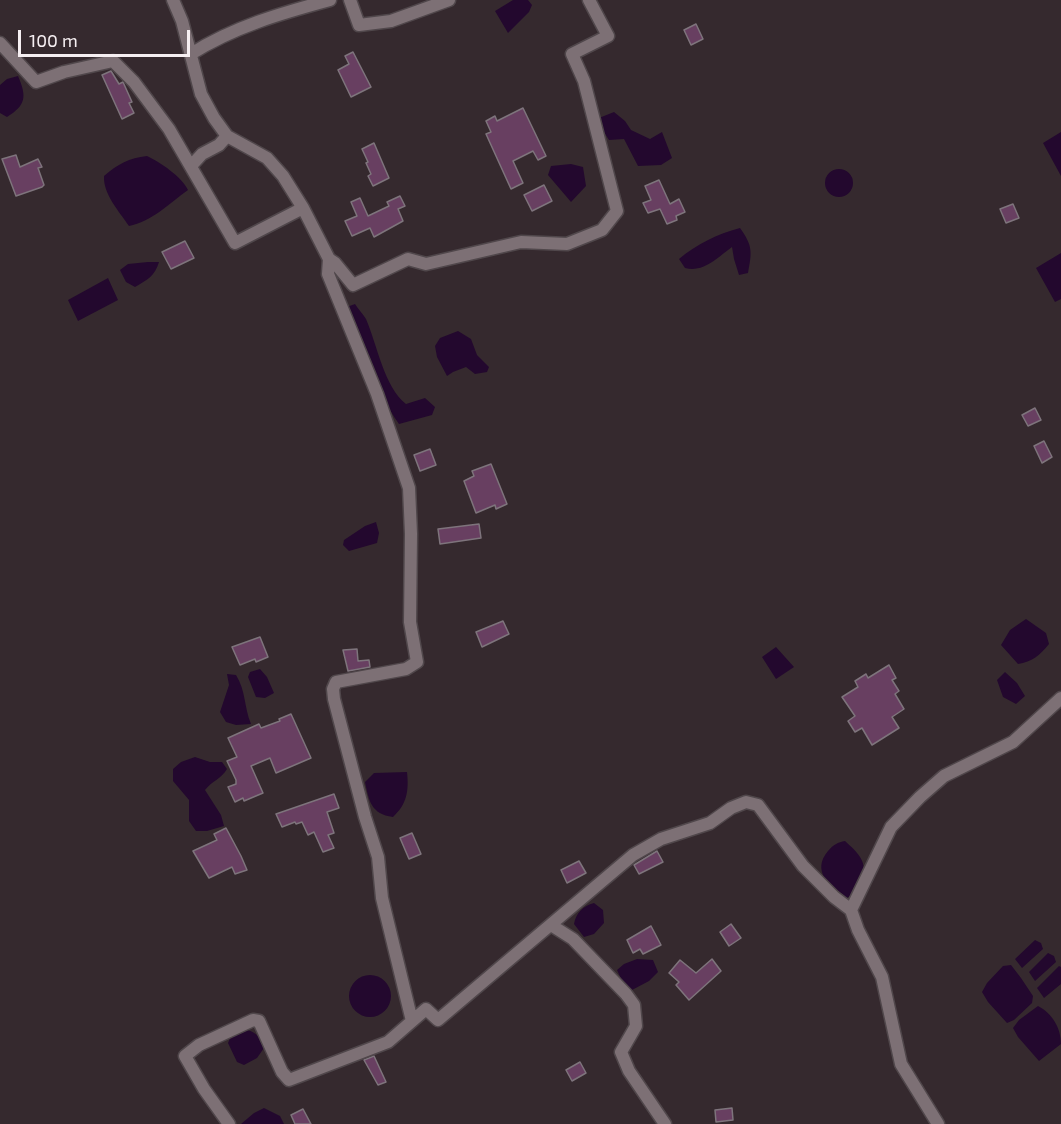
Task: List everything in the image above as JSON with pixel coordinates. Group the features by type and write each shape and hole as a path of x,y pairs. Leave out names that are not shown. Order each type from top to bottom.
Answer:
{"street":[{"path":"173,0 191,54 201,94 214,118 227,136 267,159 283,176 303,208 329,259 353,285 408,259 426,264 520,242 567,244 602,230 617,211 584,81 572,54 608,36 589,0"},
{"path":"191,54 205,45 268,17 330,0"},
{"path":"350,0 359,25 391,21 449,0"},
{"path":"0,43 36,82 64,72 113,61 141,91 169,129 235,243 303,208"},
{"path":"191,166 202,154 219,145 227,136"},
{"path":"329,259 328,274 377,394 409,488 410,622 417,662 406,669 336,682 333,699 378,856 382,898 412,1021"},
{"path":"851,910 891,827 920,797 944,776 1013,742 1061,698"},
{"path":"229,1124 204,1089 185,1056 199,1045 253,1020 259,1021 282,1072 289,1080 388,1042 426,1009 438,1020 633,855 661,839 710,823 731,808 746,802 758,805 803,866 834,897 851,910 858,930 882,977 901,1064 938,1124"},
{"path":"551,925 573,939 634,1005 636,1026 621,1052 629,1071 665,1124"}],"shaded area":[{"path":"513,0 528,0 532,5 529,12 508,33 495,11"},
{"path":"18,76 23,90 23,100 18,108 7,117 0,113 0,85 7,79"},
{"path":"614,112 625,121 631,130 650,139 662,132 672,158 661,165 638,166 624,139 609,140 602,129 599,118"},
{"path":"1061,132 1061,176 1043,143"},
{"path":"147,156 170,170 188,190 145,221 129,226 109,196 104,176 124,162"},
{"path":"571,164 583,167 586,186 571,202 548,175 551,166"},
{"path":"839,169 849,173 853,183 849,193 839,197 829,193 825,183 829,173"},
{"path":"740,228 750,249 748,273 739,275 732,247 710,263 698,268 685,268 679,259 708,240"},
{"path":"1061,253 1061,299 1055,302 1036,268"},
{"path":"159,262 150,277 135,287 126,282 120,270 128,264"},
{"path":"108,278 118,300 78,321 68,300"},
{"path":"355,304 366,319 382,364 398,396 406,404 425,398 435,407 432,415 399,424 376,382 347,307"},
{"path":"458,331 471,339 477,355 489,367 487,372 475,374 466,367 447,376 437,357 435,346 440,338"},
{"path":"376,522 379,533 377,543 349,551 343,545 344,540 365,526"},
{"path":"1026,619 1046,633 1049,644 1035,657 1018,664 1001,645 1010,630"},
{"path":"776,647 794,667 776,679 762,657"},
{"path":"260,669 267,677 274,693 265,698 256,697 248,677 250,672"},
{"path":"1005,672 1017,683 1025,696 1016,704 1003,697 997,680"},
{"path":"227,674 236,675 239,681 251,724 236,725 226,722 220,712 229,685"},
{"path":"195,757 210,762 222,762 227,769 205,790 221,815 224,826 207,831 196,831 189,821 189,800 173,781 173,769 181,762"},
{"path":"407,772 407,791 401,807 393,817 380,813 372,806 365,782 374,773"},
{"path":"845,841 858,854 864,869 855,890 844,900 824,878 821,865 823,858 834,845"},
{"path":"594,903 603,910 604,923 594,934 584,937 574,924 576,916 581,910"},
{"path":"1035,940 1041,943 1043,949 1022,968 1015,959"},
{"path":"1048,953 1054,956 1056,962 1035,981 1029,972"},
{"path":"637,959 653,960 658,972 649,981 632,990 625,987 617,970 624,964"},
{"path":"1011,965 1033,996 1032,1003 1014,1020 1007,1023 982,992 1003,966"},
{"path":"1059,966 1061,967 1061,984 1044,998 1037,988"},
{"path":"370,975 385,981 391,996 385,1011 370,1017 355,1011 349,996 355,981"},
{"path":"1038,1006 1055,1022 1061,1044 1039,1061 1013,1028 1019,1020"},
{"path":"247,1030 258,1036 264,1048 257,1058 244,1065 237,1062 228,1043 231,1036"},
{"path":"264,1108 280,1116 284,1124 241,1124 254,1113"}],"building":[{"path":"696,24 703,39 691,45 684,30"},
{"path":"353,52 371,87 351,97 338,70 349,64 345,56"},
{"path":"111,71 119,84 123,82 132,102 129,103 134,113 122,119 102,75"},
{"path":"523,108 546,156 538,160 533,151 513,161 523,183 511,189 486,134 491,132 486,121 495,116 497,121"},
{"path":"374,143 389,178 373,186 368,176 371,174 366,163 368,162 362,149"},
{"path":"16,155 20,167 38,159 42,167 38,168 44,185 42,187 16,196 2,159"},
{"path":"659,180 670,204 679,199 685,212 676,216 677,220 667,224 660,209 648,213 643,203 651,200 645,186"},
{"path":"544,185 552,201 532,211 524,195"},
{"path":"400,196 405,206 398,209 403,221 374,237 370,228 352,236 345,221 357,216 351,202 360,198 368,216 389,206 387,202"},
{"path":"1013,204 1019,218 1006,223 1000,209"},
{"path":"185,241 194,258 171,269 162,252"},
{"path":"1035,408 1041,420 1028,426 1022,415"},
{"path":"1044,441 1052,457 1042,463 1034,446"},
{"path":"430,449 436,465 420,471 414,455"},
{"path":"491,464 507,504 496,509 495,505 476,513 464,481 474,476 472,471"},
{"path":"479,524 481,538 440,544 438,529"},
{"path":"503,621 509,634 482,647 476,632"},
{"path":"260,637 268,657 240,665 232,647"},
{"path":"357,649 358,661 369,660 370,667 348,671 343,650"},
{"path":"889,665 896,678 892,680 899,691 895,694 904,709 892,717 899,728 872,745 862,728 855,732 848,721 855,716 842,697 858,687 855,681 866,674 868,678"},
{"path":"291,714 311,758 276,773 270,758 251,766 263,793 244,801 243,798 235,802 228,787 236,784 236,780 227,761 237,757 228,738 259,724 261,728 280,721 279,719"},
{"path":"334,794 339,808 327,812 334,833 328,835 334,848 323,852 314,832 308,835 302,822 282,827 276,814"},
{"path":"226,828 247,870 235,874 232,867 209,878 193,851 217,840 214,834"},
{"path":"412,833 421,854 409,859 400,838"},
{"path":"657,851 663,862 639,874 634,865"},
{"path":"579,861 586,873 567,883 561,870"},
{"path":"731,924 741,938 729,946 720,932"},
{"path":"651,926 661,945 643,954 640,949 633,953 627,940"},
{"path":"712,959 721,971 689,1000 676,985 679,982 669,973 680,960 696,973"},
{"path":"374,1056 386,1082 378,1085 364,1060"},
{"path":"580,1062 586,1073 572,1081 566,1070"},
{"path":"732,1108 733,1120 716,1122 715,1110"},
{"path":"303,1109 311,1124 295,1124 291,1115"}]}
